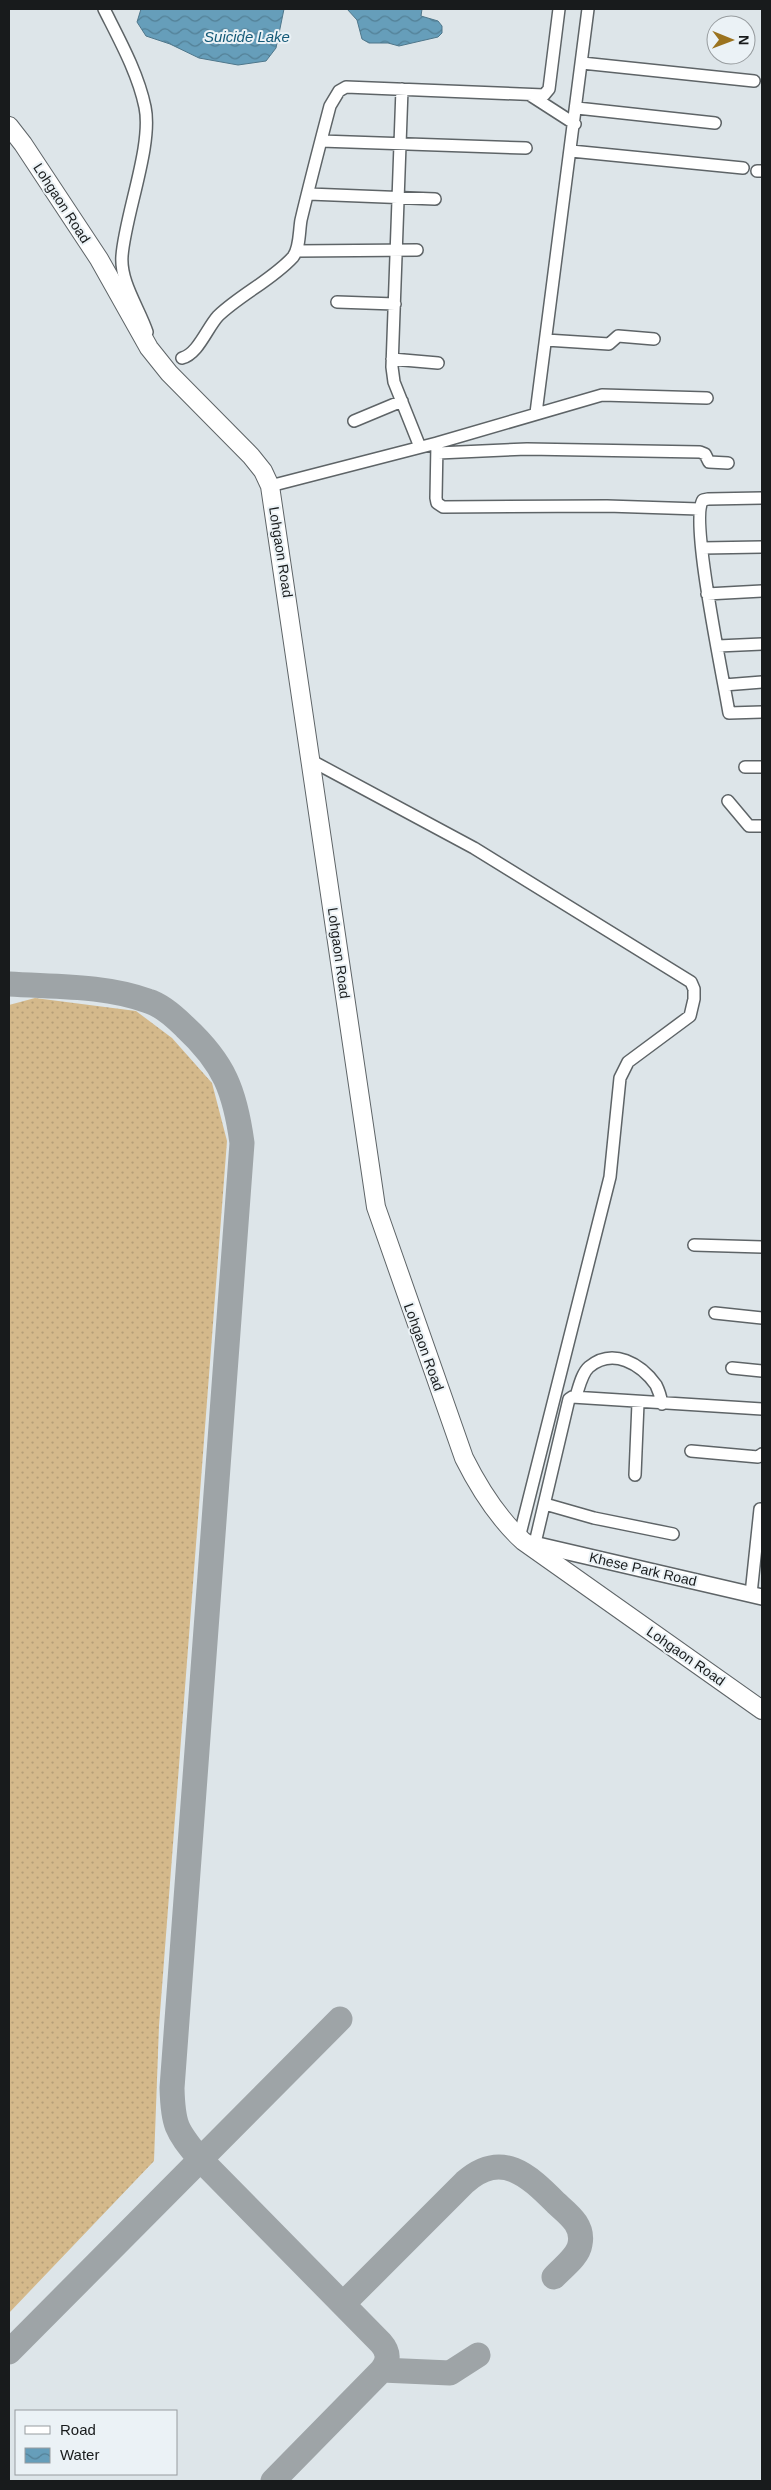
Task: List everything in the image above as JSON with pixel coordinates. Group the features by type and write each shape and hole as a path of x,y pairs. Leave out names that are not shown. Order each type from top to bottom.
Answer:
{"main road":[{"name":"Lohgaon Road","path":"9,126 23,144 99,259 149,348 169,373 251,456 263,471 270,486 312,761 376,1207 464,1458 474,1479 493,1507 526,1541 762,1710"}],"street":[{"path":"104,9 132,68 145,106 147,123 122,258 129,289 149,338 149,348"},
{"path":"182,358 189,356 208,327 219,315 287,262 296,251 301,222 330,106 339,91 346,87 544,94 549,89 559,9"},
{"path":"536,413 575,124 588,9"},
{"path":"582,63 754,81"},
{"path":"402,89 392,359 394,382 420,447"},
{"path":"530,95 575,124"},
{"path":"577,108 715,123"},
{"path":"321,141 526,148"},
{"path":"571,151 743,168"},
{"path":"309,194 435,199"},
{"path":"296,251 417,250"},
{"path":"336,302 395,304"},
{"path":"546,340 609,344 618,336 654,339"},
{"path":"392,359 438,363"},
{"path":"438,448 536,413 602,395 707,398"},
{"path":"354,421 402,401"},
{"path":"270,486 420,447 700,452 705,454 709,462 728,463"},
{"path":"438,448 436,498 437,503 443,507 607,506 699,509"},
{"path":"762,498 708,499 703,500 699,509 707,594 729,712 762,712"},
{"path":"702,548 762,547"},
{"path":"707,594 762,591"},
{"path":"718,646 762,644"},
{"path":"724,685 762,682"},
{"path":"312,761 474,848 640,949 691,982 694,989 690,1016 628,1062 620,1078 610,1177 526,1541"},
{"path":"745,767 762,767"},
{"path":"728,801 749,826 762,826"},
{"path":"694,1245 762,1247"},
{"path":"715,1312 762,1318"},
{"path":"576,1396 588,1368 599,1361 621,1358 629,1360 655,1384 662,1404"},
{"path":"732,1368 762,1371"},
{"path":"526,1541 545,1504 569,1399 576,1396 638,1403 762,1409"},
{"path":"635,1475 638,1403"},
{"path":"691,1451 758,1457 762,1454"},
{"path":"545,1504 594,1518 673,1534"},
{"path":"757,1595 760,1509"},
{"name":"Khese Park Road","path":"526,1541 757,1595"}],"shaded area":[{"path":"35,998 136,1011 172,1038 212,1083 227,1141 159,2026 154,2161 9,2313 9,1005"}],"water":[{"name":"Suicide Lake","path":"141,9 284,9 276,48 266,61 238,65 199,58 170,44 146,36 137,22"},
{"path":"347,9 422,9 421,16 438,21 442,26 442,33 438,37 399,46 388,43 369,43 362,39 357,20"}],"taxiway":[{"path":"9,984 97,989 131,996 163,1008 198,1040 218,1066 231,1093 239,1125 242,1143 172,2088 173,2111 177,2126 199,2158 381,2343 386,2350 387,2356 382,2370 273,2481"},
{"path":"9,2352 340,2019"},
{"path":"343,2304 465,2182 478,2173 491,2168 503,2167 525,2176 574,2220 580,2231 579,2249 573,2258 554,2277"},
{"path":"382,2370 450,2373 478,2355"}]}
